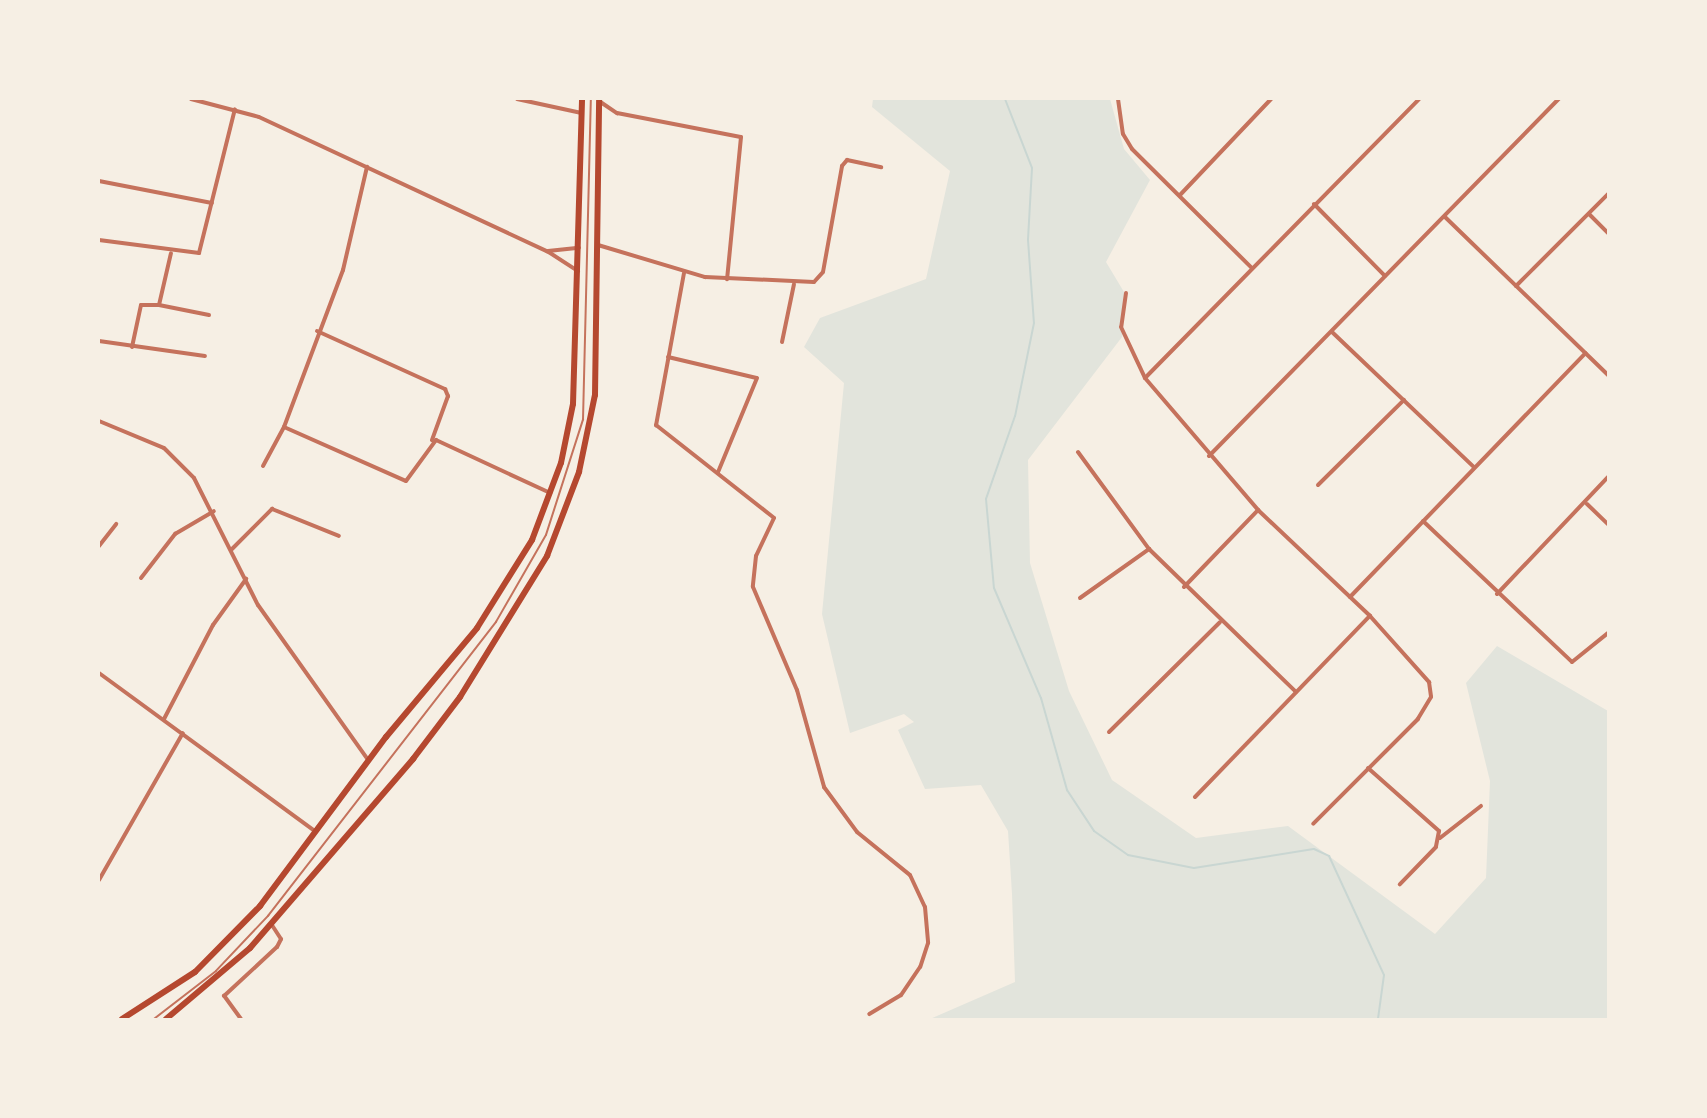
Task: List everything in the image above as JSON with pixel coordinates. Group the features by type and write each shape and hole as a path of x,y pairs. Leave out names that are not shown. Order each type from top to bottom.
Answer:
{"highway":[{"path":"122,1019 215,954 260,906 368,760 497,600 551,494 573,404 579,271 582,99"},
{"path":"166,1019 228,970 272,925 460,697 547,556 579,472 595,395 599,100"}],"street":[{"path":"191,99 235,109 367,167 547,251 579,271"},
{"path":"517,99 582,113"},
{"path":"1180,195 1271,99"},
{"path":"1145,378 1251,267 1419,99"},
{"path":"1209,456 1559,99"},
{"path":"599,100 617,113 741,137 727,279"},
{"path":"1118,101 1126,142 1251,267"},
{"path":"99,240 194,257 204,248 212,203 235,109"},
{"path":"598,245 684,273 794,284 814,282 823,272 844,162 881,167"},
{"path":"263,466 284,427 317,331 343,270 367,167"},
{"path":"99,181 212,203"},
{"path":"1516,286 1608,194"},
{"path":"1314,204 1385,276"},
{"path":"1589,214 1608,233"},
{"path":"1445,217 1608,375"},
{"path":"547,251 579,248"},
{"path":"159,305 171,254"},
{"path":"684,273 656,425 774,518 756,556 753,587 797,690 828,796 866,841 910,875 925,908 928,943 920,967 900,995 869,1014"},
{"path":"782,342 794,284"},
{"path":"1126,293 1121,327 1145,378 1209,456 1258,510 1370,616 1419,668 1432,691 1418,719 1312,824"},
{"path":"132,347 139,307 159,305 210,315"},
{"path":"284,427 406,481 414,476 432,440 448,396 445,389 317,331"},
{"path":"1332,332 1474,467"},
{"path":"99,341 205,356"},
{"path":"1350,597 1586,353"},
{"path":"668,357 757,378 718,472"},
{"path":"1318,485 1404,400"},
{"path":"99,421 164,448 194,478 214,511 246,579 280,639 368,760"},
{"path":"432,440 551,494"},
{"path":"1078,452 1149,549 1184,587 1296,692"},
{"path":"1497,594 1587,504 1608,477"},
{"path":"1587,504 1608,524"},
{"path":"232,549 272,509 339,536"},
{"path":"1184,587 1258,510"},
{"path":"141,578 175,534 214,511"},
{"path":"1423,521 1497,594 1572,662 1608,633"},
{"path":"99,546 116,524"},
{"path":"1080,598 1149,549"},
{"path":"164,719 222,610 246,579"},
{"path":"1195,797 1370,616"},
{"path":"1109,732 1220,622"},
{"path":"99,673 315,831"},
{"path":"99,880 183,733"},
{"path":"1368,768 1440,838"},
{"path":"1400,884 1440,838 1481,806"},
{"path":"241,1019 224,996 277,947 281,939 272,925"}],"lane":[{"path":"154,1019 216,971 268,916 496,622 546,535 583,420 591,99"}],"shaded area":[{"path":"873,99 1110,99 1124,149 1150,180 1106,262 1124,292 1122,337 1028,460 1030,563 1069,691 1112,780 1196,838 1288,826 1435,934 1486,878 1490,781 1466,683 1497,646 1608,711 1608,1019 930,1019 1015,982 1012,894 1008,831 981,785 925,789 898,730 914,722 904,714 850,733 822,614 844,383 804,347 820,318 926,279 950,171 872,107"}],"waterway":[{"path":"1005,99 1032,168 1028,240 1034,323 1015,416 986,499 994,588 1041,698 1067,790 1094,831 1128,855 1194,868 1314,849 1329,856 1384,975 1378,1019"}]}
